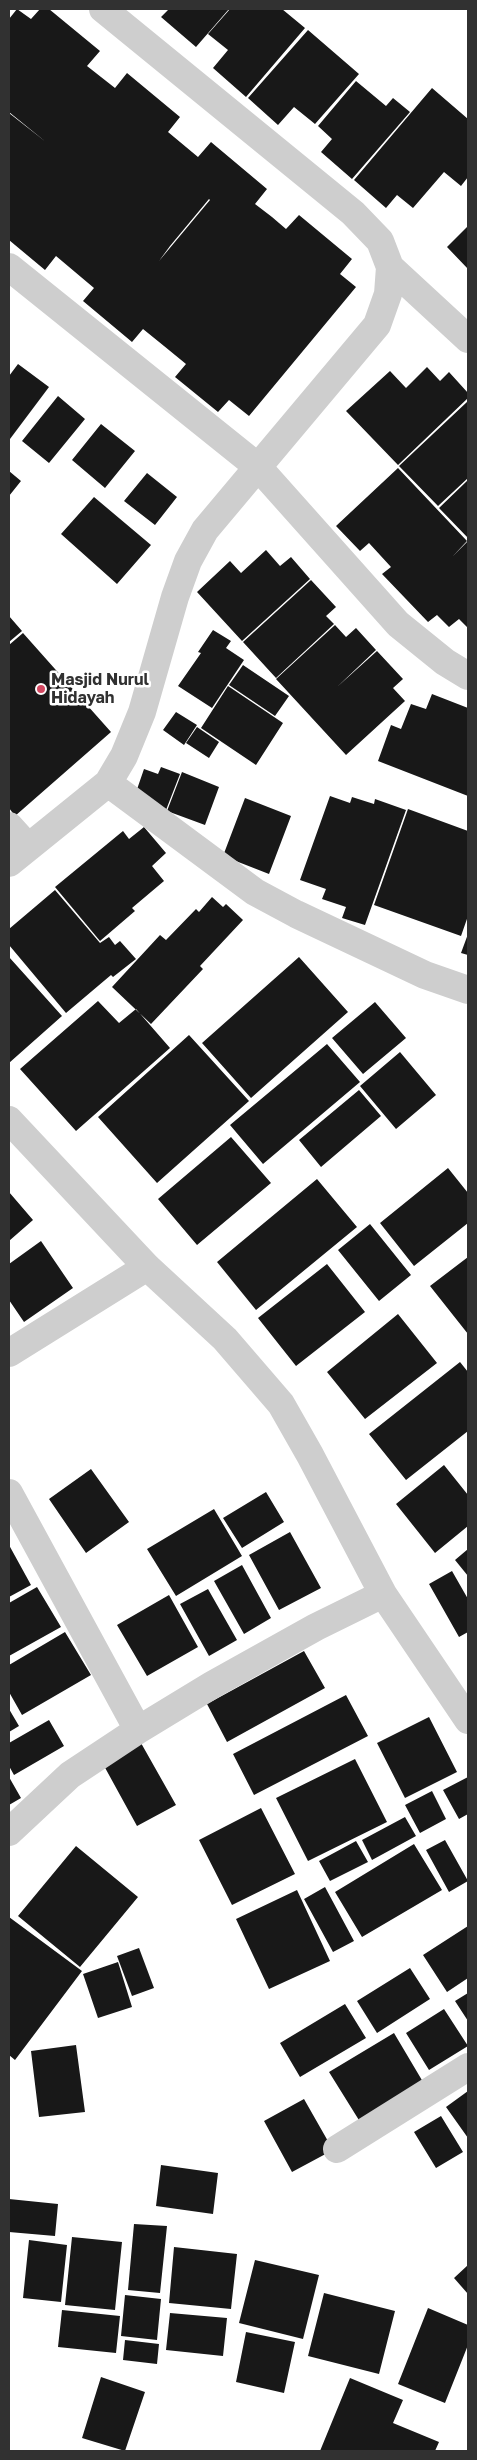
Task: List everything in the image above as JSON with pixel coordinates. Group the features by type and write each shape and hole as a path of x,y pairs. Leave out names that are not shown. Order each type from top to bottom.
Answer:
{"street":[{"path":"9,826 18,855 108,784 124,756 142,712 160,646 188,561 205,530 377,326 388,294 390,267 380,241 353,213 103,9"},
{"path":"9,267 258,466 398,624 445,662 468,676"},
{"path":"390,267 468,339"},
{"path":"108,784 255,892 296,914 426,975 468,990"},
{"path":"9,1120 147,1267 225,1339 281,1404 383,1594 468,1720"},
{"path":"9,1353 147,1267"},
{"path":"9,1493 138,1730"},
{"path":"9,1832 70,1775 138,1730 212,1685 316,1627 383,1594"},
{"path":"337,2149 468,2067"}],"building":[{"path":"17,9 31,19 40,9 49,9 100,51 87,66 115,88 127,73 180,117 168,132 198,157 211,142 267,189 255,204 286,229 299,215 352,259 340,274 356,287 249,416 229,400 218,412 175,377 186,364 143,329 132,342 83,301 94,288 56,256 45,270 9,240 9,113 46,142 9,112 9,19","holes":["209,199 210,200 159,261"]},
{"path":"166,9 229,9 196,47 161,17 168,10"},
{"path":"230,9 282,9 305,28 246,97 213,68 228,50 208,34"},
{"path":"308,30 359,74 315,124 294,107 278,125 248,98"},
{"path":"356,81 386,106 393,98 410,112 352,179 321,152 332,139 318,126"},
{"path":"432,88 468,119 468,177 461,186 444,172 413,208 397,195 386,208 354,180"},
{"path":"468,226 468,269 447,247"},
{"path":"18,364 49,387 10,439 9,376"},
{"path":"427,367 440,381 449,372 468,393 468,398 398,465 346,411 390,371 406,388"},
{"path":"58,396 85,419 49,463 22,441"},
{"path":"468,401 468,478 438,506 399,466"},
{"path":"101,424 135,451 105,488 72,460"},
{"path":"398,468 467,541 453,556 468,541 468,628 459,619 449,627 437,615 428,622 382,574 391,567 369,543 360,551 336,526"},
{"path":"9,471 21,481 9,496"},
{"path":"147,473 177,497 155,525 124,501"},
{"path":"468,480 468,538 439,508"},
{"path":"94,497 151,545 117,584 61,534"},
{"path":"266,550 280,566 291,557 310,579 242,641 197,592 230,561 241,573"},
{"path":"311,580 336,607 326,616 334,624 276,678 243,642"},
{"path":"9,616 22,631 9,642"},
{"path":"335,625 346,637 356,628 376,650 337,687 377,651 403,679 393,688 405,701 346,755 276,679"},
{"path":"213,630 231,641 226,648 244,660 212,708 178,686 201,653 198,652"},
{"name":"Masjid Nurul Hidayah","path":"23,633 111,732 15,816 9,808 9,645"},
{"path":"243,665 289,696 275,716 229,685"},
{"path":"228,686 283,723 256,765 201,728"},
{"path":"432,694 468,708 468,796 378,761 391,725 401,729 411,704 426,709"},
{"path":"176,712 197,725 184,745 163,730"},
{"path":"197,727 219,742 209,758 186,743"},
{"path":"161,767 180,774 166,810 134,798 144,769 158,774"},
{"path":"182,772 219,787 205,825 167,811"},
{"path":"330,796 350,803 352,797 374,804 375,799 406,810 365,925 342,918 346,907 322,899 326,889 300,880"},
{"path":"245,798 291,816 269,874 223,856"},
{"path":"408,809 468,831 468,916 461,936 374,905"},
{"path":"144,827 166,853 152,866 164,881 132,908 135,911 100,941 55,887 123,831 129,839"},
{"path":"55,890 100,943 109,937 115,945 120,941 136,959 113,977 111,975 66,1013 9,945 9,929"},
{"path":"212,897 223,907 226,904 243,920 200,966 203,969 151,1024 112,987 160,935 166,940 196,909 199,912"},
{"path":"468,934 468,955 461,953"},
{"path":"9,957 62,1016 9,1063"},
{"path":"299,957 348,1012 251,1098 202,1043"},
{"path":"98,1001 119,1023 136,1009 170,1048 76,1131 20,1069"},
{"path":"375,1002 406,1038 363,1074 332,1038"},
{"path":"189,1035 249,1101 157,1183 98,1117"},
{"path":"327,1044 360,1082 263,1164 230,1125"},
{"path":"400,1052 436,1095 396,1129 360,1086"},
{"path":"359,1090 381,1116 321,1167 299,1140"},
{"path":"231,1137 271,1183 197,1245 158,1199"},
{"path":"448,1168 468,1193 468,1223 414,1266 380,1223"},
{"path":"317,1179 357,1227 256,1310 217,1262"},
{"path":"9,1192 33,1220 9,1241"},
{"path":"370,1224 411,1275 379,1301 338,1250"},
{"path":"41,1241 73,1288 24,1322 9,1300 9,1264"},
{"path":"468,1257 468,1334 430,1286"},
{"path":"327,1264 365,1312 296,1366 258,1318"},
{"path":"398,1314 437,1363 365,1419 327,1372"},
{"path":"460,1362 468,1372 468,1431 406,1480 369,1434"},
{"path":"444,1465 468,1495 468,1526 435,1553 396,1504"},
{"path":"91,1469 129,1522 86,1553 49,1499"},
{"path":"266,1492 284,1522 242,1548 223,1518"},
{"path":"214,1509 242,1556 176,1596 147,1549"},
{"path":"290,1532 321,1588 279,1610 249,1555"},
{"path":"9,1545 31,1585 9,1597"},
{"path":"468,1549 468,1576 455,1560"},
{"path":"242,1565 271,1618 244,1634 214,1581"},
{"path":"452,1571 468,1599 468,1632 459,1637 429,1584"},
{"path":"37,1587 61,1627 9,1656 9,1603"},
{"path":"208,1589 237,1640 209,1656 180,1604"},
{"path":"169,1595 198,1647 147,1676 117,1625"},
{"path":"65,1632 91,1675 22,1715 9,1692 9,1665"},
{"path":"304,1651 325,1688 227,1742 207,1704"},
{"path":"346,1695 368,1736 254,1795 233,1754"},
{"path":"9,1709 19,1726 9,1732"},
{"path":"429,1717 457,1772 405,1798 377,1743"},
{"path":"49,1720 64,1746 14,1775 9,1766 9,1743"},
{"path":"141,1743 176,1805 137,1826 103,1764"},
{"path":"355,1759 387,1822 308,1861 276,1798"},
{"path":"9,1777 21,1798 9,1805"},
{"path":"468,1777 468,1814 459,1819 443,1790"},
{"path":"432,1791 446,1819 420,1833 405,1805"},
{"path":"261,1808 295,1874 232,1905 199,1840"},
{"path":"405,1817 416,1836 372,1860 362,1840"},
{"path":"445,1840 468,1881 449,1892 426,1850"},
{"path":"356,1841 368,1862 330,1881 319,1861"},
{"path":"414,1844 442,1890 362,1937 335,1892"},
{"path":"76,1846 138,1897 80,1967 18,1916"},
{"path":"325,1887 354,1941 333,1952 304,1899"},
{"path":"297,1890 330,1961 269,1989 236,1919"},
{"path":"9,1917 82,1971 15,2060 9,2055"},
{"path":"468,1926 468,1978 447,1992 423,1955"},
{"path":"139,1948 154,1988 132,1996 117,1956"},
{"path":"118,1962 132,2007 98,2018 83,1974"},
{"path":"410,1968 430,1999 377,2033 357,2001"},
{"path":"468,1993 468,2021 455,2001"},
{"path":"345,2004 366,2038 300,2077 280,2043"},
{"path":"444,2009 468,2046 429,2070 406,2033"},
{"path":"394,2033 426,2087 362,2125 329,2072"},
{"path":"76,2045 85,2112 39,2117 31,2051"},
{"path":"468,2091 468,2138 446,2107"},
{"path":"304,2099 333,2150 292,2172 264,2121"},
{"path":"441,2116 463,2152 436,2168 414,2132"},
{"path":"161,2165 218,2173 213,2214 156,2206"},
{"path":"9,2199 58,2204 55,2236 9,2232"},
{"path":"134,2224 167,2226 160,2293 128,2290"},
{"path":"72,2237 122,2242 115,2310 65,2305"},
{"path":"29,2240 67,2245 61,2302 23,2298"},
{"path":"174,2247 237,2254 231,2309 169,2303"},
{"path":"255,2260 319,2275 303,2339 239,2323"},
{"path":"468,2265 468,2294 454,2278"},
{"path":"324,2293 395,2311 379,2374 308,2356"},
{"path":"125,2295 161,2299 157,2340 121,2336"},
{"path":"428,2308 468,2325 468,2345 445,2403 398,2384"},
{"path":"62,2310 120,2316 116,2353 58,2347"},
{"path":"170,2313 227,2318 223,2356 166,2350"},
{"path":"246,2332 295,2342 284,2393 236,2382"},
{"path":"125,2340 159,2344 157,2364 123,2360"},
{"path":"101,2377 145,2392 125,2451 82,2438"},
{"path":"350,2378 403,2400 393,2423 439,2442 435,2451 320,2451"}],"place":[{"name":"Masjid Nurul Hidayah","path":"41,689"}]}
